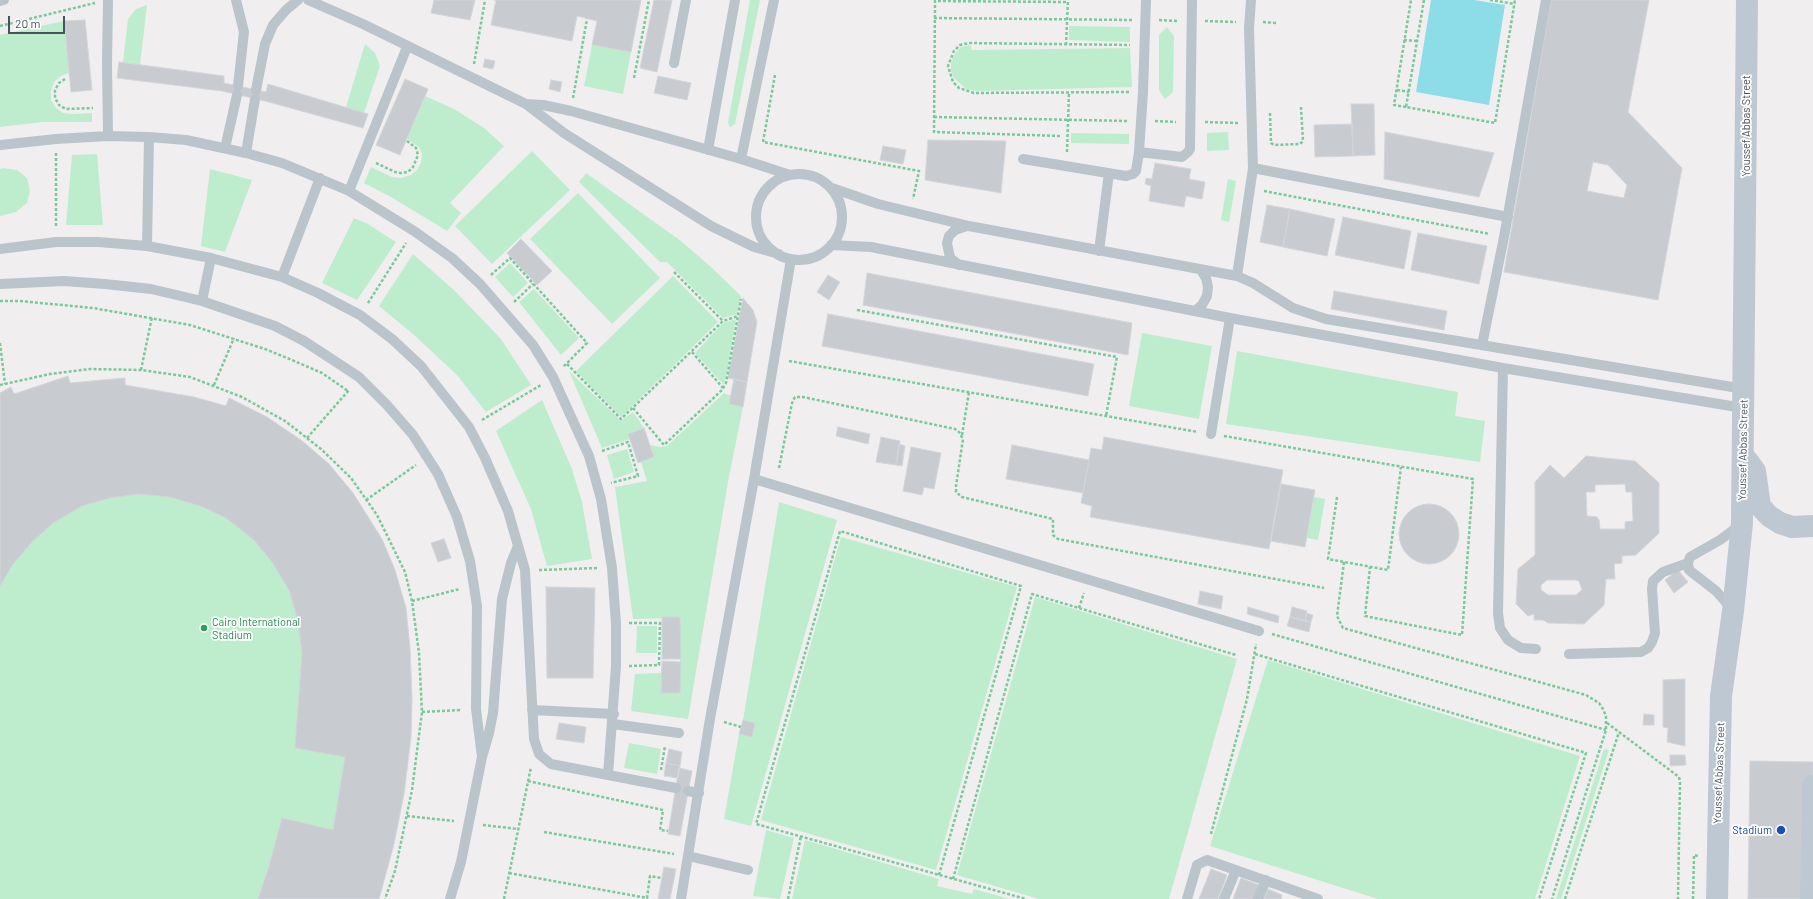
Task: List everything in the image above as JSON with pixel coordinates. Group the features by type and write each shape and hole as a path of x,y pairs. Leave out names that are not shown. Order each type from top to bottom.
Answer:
{"main road":[{"name":"Youssef Abbas Street","path":"1717,899 1721,696 1733,611 1742,524 1747,0"},
{"path":"1743,457 1751,464 1755,471 1760,506 1769,516 1780,523 1792,527 1813,526"},
{"path":"1811,899 1813,786"}],"lane":[{"path":"0,1 4,0"},
{"path":"225,148 242,59 244,32 236,0"},
{"path":"246,153 260,63 265,44 274,25 286,10 298,0"},
{"path":"308,0 363,24 526,104 564,132 712,226 754,246 791,259 813,258 823,253 832,246 839,235 842,223 842,211 839,199 832,188"},
{"path":"674,63 686,0"},
{"path":"708,150 735,0"},
{"path":"741,159 774,0"},
{"path":"1022,158 1126,176 1133,174 1138,167 1143,92 1146,0"},
{"path":"1139,152 1182,157 1190,149 1192,0"},
{"path":"1237,276 1253,168 1249,28 1251,0"},
{"path":"1482,345 1508,217 1546,0"},
{"path":"104,1 108,136"},
{"path":"349,191 407,46"},
{"path":"242,59 260,63"},
{"path":"526,104 543,105 571,111 741,159 790,175"},
{"path":"0,145 56,139 108,136 149,137 186,140 246,153 282,163 349,191 414,231 452,258 480,284 533,345 553,377 588,456 598,487 607,530 612,568 616,624 616,666 608,775"},
{"path":"147,246 149,137"},
{"path":"1253,168 1508,217"},
{"path":"1099,251 1109,173"},
{"path":"779,254 768,247 761,236 757,224 756,211 760,198 778,179 790,175 801,174 812,176 823,181 832,188 878,204 969,226 1237,276 1253,283 1293,308 1326,319 1482,345 1743,399"},
{"path":"282,277 320,178"},
{"path":"963,267 956,264 950,258 947,243 949,236 954,230 969,226"},
{"path":"0,249 56,242 98,242 147,246 211,258 282,277 318,293 360,315 392,338 421,366 469,427 485,458 508,511 525,570 535,747 544,760 551,764 676,788"},
{"path":"832,246 871,248 1230,318 1503,368 1743,399"},
{"path":"202,301 211,258"},
{"path":"681,899 710,719 754,479 791,259"},
{"path":"1195,311 1202,305 1207,296 1208,287 1206,278 1201,270"},
{"path":"0,284 64,281 105,284 151,289 202,301 275,326 304,341 359,377 387,405 413,435 435,468 457,516 470,561 477,606 476,709 482,757"},
{"path":"1211,434 1230,318"},
{"path":"1503,368 1498,613 1500,628 1508,640 1521,648 1536,649"},
{"path":"754,479 1259,631"},
{"path":"1733,611 1716,591 1690,570 1688,563 1690,557 1720,540 1742,524"},
{"path":"450,899 470,823 482,757 493,713 502,599 511,563 518,546"},
{"path":"1569,654 1640,652 1648,648 1655,633 1652,589 1653,581 1663,572 1688,563"},
{"path":"532,710 613,719 668,732 679,733"},
{"path":"688,791 699,793"},
{"path":"688,856 748,870"},
{"path":"1187,899 1195,870 1202,862 1213,862 1318,899"},
{"path":"1224,899 1236,870"},
{"path":"1258,899 1266,880"}],"path":[{"path":"472,78 484,0"},
{"path":"634,78 649,0"},
{"path":"1411,0 1394,105 1495,122 1515,0"},
{"path":"1406,107 1424,0"},
{"path":"1490,0 1515,4"},
{"path":"0,26 104,1"},
{"path":"1060,136 934,132 935,1 1068,1 1066,45"},
{"path":"571,111 587,18"},
{"path":"934,18 1053,18"},
{"path":"1263,22 1276,23"},
{"path":"1404,40 1417,41"},
{"path":"1143,92 966,91 959,88 953,82 948,66 954,51 960,45 969,43 1145,46"},
{"path":"776,71 763,142 919,171 911,212"},
{"path":"65,79 58,83 55,90 55,98 59,105 66,109 107,106"},
{"path":"1396,90 1408,92"},
{"path":"1066,166 1068,92"},
{"path":"1270,113 1272,143 1274,145 1300,144 1302,141 1301,107"},
{"path":"934,117 1135,121"},
{"path":"1151,121 1182,122"},
{"path":"1197,122 1244,123"},
{"path":"56,139 56,242"},
{"path":"363,157 401,174 408,172 416,162 418,155 416,148 407,141"},
{"path":"1263,197 1265,190 1504,237"},
{"path":"360,315 414,231"},
{"path":"674,272 723,321"},
{"path":"504,310 534,284"},
{"path":"633,408 664,445 724,388 741,299"},
{"path":"0,301 80,306 152,317 190,325 265,349 322,373 348,391"},
{"path":"858,310 1117,357 1106,416"},
{"path":"566,364 621,420 723,321 738,316"},
{"path":"142,370 152,317"},
{"path":"214,385 234,338"},
{"path":"0,343 5,384"},
{"path":"692,352 724,388"},
{"path":"774,359 1473,479 1462,635 1364,616 1370,567"},
{"path":"0,385 50,374 90,369 142,370 190,377 214,385 262,407 307,438 336,462 351,478 377,515 405,572 412,601 419,653 422,712 407,816 395,871 385,899"},
{"path":"969,392 956,486 958,495 967,499 1053,519 1053,535 1056,538 1324,588"},
{"path":"779,468 792,403 795,397 798,396 956,429 962,435"},
{"path":"307,438 342,398"},
{"path":"588,456 628,442 638,476 598,487"},
{"path":"366,500 413,467"},
{"path":"1337,497 1328,559 1388,570 1401,467"},
{"path":"939,875 1021,586 840,531 756,824 801,836 953,879 1026,899"},
{"path":"1344,562 1337,616 1343,628 1586,695 1599,703 1603,709 1607,723 1606,730 1552,899"},
{"path":"525,570 612,568"},
{"path":"412,601 462,588"},
{"path":"953,879 1032,594 1236,656"},
{"path":"616,624 660,623 659,665 616,666"},
{"path":"1211,834 1247,699 1259,631 1606,730"},
{"path":"1255,654 1586,752 1539,899"},
{"path":"422,712 465,710"},
{"path":"1607,723 1675,773 1680,779 1678,899"},
{"path":"658,785 668,732"},
{"path":"1565,899 1619,732"},
{"path":"504,899 535,747"},
{"path":"528,781 663,810 660,830 668,831"},
{"path":"407,816 518,829"},
{"path":"544,832 688,856"},
{"path":"788,899 801,836"},
{"path":"1694,856 1694,899"},
{"path":"509,873 647,898 650,876 661,878"}],"green space":[{"path":"750,0 760,0 735,124 730,127 728,123"},
{"path":"147,5 140,65 123,62 128,19 136,9"},
{"path":"64,21 69,73 61,76 54,82 51,91 51,100 56,108 63,113 92,113 92,122 43,122 0,127 0,35"},
{"path":"1069,26 1130,27 1130,42 1069,40"},
{"path":"1167,27 1174,36 1173,92 1165,99 1159,90 1159,35"},
{"path":"365,44 375,53 380,66 364,113 346,107"},
{"path":"592,45 631,52 623,94 584,86"},
{"path":"970,45 972,50 1130,48 1132,87 976,91 966,89 954,78 951,71 951,63 955,54 961,47"},
{"path":"425,96 454,109 484,128 504,146 450,203 461,213 447,231 391,197 364,183 371,167 392,177 401,178 411,175 417,170 421,163 422,154 419,147 407,139"},
{"path":"1228,132 1229,150 1207,151 1207,133"},
{"path":"1071,133 1129,134 1129,144 1071,143"},
{"path":"532,151 570,190 492,264 455,226"},
{"path":"97,154 103,225 66,225 72,155"},
{"path":"0,169 17,170 27,178 30,191 27,203 16,212 0,216"},
{"path":"210,169 252,180 225,252 201,246"},
{"path":"586,173 681,241 711,267 741,296 737,314 723,318 667,262 660,262 579,182"},
{"path":"1228,179 1236,181 1229,222 1221,220"},
{"path":"578,193 660,278 612,324 530,239"},
{"path":"354,218 368,224 396,242 357,300 322,283"},
{"path":"413,254 454,290 501,339 531,385 486,412 457,375 413,334 379,306"},
{"path":"510,263 528,283 513,297 495,277"},
{"path":"673,276 718,322 621,417 576,371"},
{"path":"534,289 579,338 561,355 519,302"},
{"path":"736,319 725,382 723,384 695,353 723,323"},
{"path":"1142,333 1212,346 1199,419 1129,406"},
{"path":"1237,351 1458,392 1455,416 1485,421 1480,462 1226,424"},
{"path":"569,371 621,421 633,412 644,428 628,434 630,439 602,448"},
{"name":"Cairo International Stadium","path":"68,376 70,383 125,378 125,385 194,397 226,406 229,398 267,417 301,440 329,464 353,493 382,539 395,570 406,608 410,648 412,698 411,737 404,794 394,844 379,899 0,899 0,393 11,387 15,394"},
{"path":"724,393 731,396 729,404 743,407 728,482 688,719 631,711 635,674 662,673 661,693 680,693 680,618 633,619 615,487 647,481 641,462 654,457 650,445 660,447 667,446"},
{"path":"542,400 572,469 582,502 592,559 547,566 531,509 496,431"},
{"path":"627,449 634,472 614,479 607,455"},
{"path":"1314,497 1325,499 1318,540 1307,538"},
{"path":"779,502 837,520 751,826 724,819 739,734 755,723 743,720"},
{"path":"841,537 1017,587 936,870 761,820"},
{"path":"1035,597 1237,659 1169,899 1039,899 957,875"},
{"path":"637,626 657,626 657,653 636,653"},
{"path":"1268,660 1580,756 1535,899 1378,899 1210,846"},
{"path":"629,743 661,749 657,774 624,768"},
{"path":"1604,749 1609,750 1561,899 1556,899"},
{"path":"766,830 794,838 780,899 753,896"},
{"path":"805,840 939,879 937,886 972,894 974,889 1010,899 792,899"}],"water":[{"path":"1431,0 1474,0 1505,5 1489,105 1416,92"}],"building":[{"path":"434,0 475,0 470,20 431,13"},
{"path":"496,0 641,0 631,52 592,45 597,21 577,16 572,41 491,25"},
{"path":"654,0 672,0 657,72 640,68"},
{"path":"1551,0 1649,0 1628,112 1682,168 1658,300 1504,272","holes":["1593,162 1608,165 1627,185 1624,198 1587,191"]},
{"path":"85,20 92,90 71,92 64,21"},
{"path":"485,59 495,61 493,69 483,67"},
{"path":"119,62 224,76 224,83 266,92 268,84 368,114 363,128 265,101 222,91 117,78"},
{"path":"658,76 691,83 687,100 654,93"},
{"path":"405,79 428,89 400,155 376,145"},
{"path":"551,80 562,82 560,92 549,89"},
{"path":"1351,104 1374,104 1375,155 1353,156"},
{"path":"1352,124 1353,156 1315,157 1314,125"},
{"path":"1385,132 1494,153 1479,197 1384,179"},
{"path":"928,140 1006,141 1001,193 925,180"},
{"path":"883,146 906,150 903,164 880,160"},
{"path":"1155,163 1191,169 1189,179 1205,182 1202,199 1186,196 1184,207 1149,201 1151,186 1145,184 1146,178 1152,179"},
{"path":"1267,205 1290,209 1283,247 1260,242"},
{"path":"1290,209 1335,219 1327,256 1283,247"},
{"path":"1343,217 1411,231 1404,269 1335,255"},
{"path":"1418,233 1487,246 1479,284 1411,270"},
{"path":"521,239 552,271 537,285 507,253"},
{"path":"867,273 1132,323 1128,355 863,305"},
{"path":"828,275 840,282 829,300 817,292"},
{"path":"1334,291 1447,311 1444,330 1331,309"},
{"path":"743,298 753,310 757,322 747,382 728,378"},
{"path":"828,314 1094,364 1088,396 822,346"},
{"path":"68,376 70,383 125,378 125,385 194,397 226,406 229,398 267,417 301,440 329,464 353,493 382,539 395,570 406,608 410,648 412,698 411,737 404,794 394,844 379,899 258,899 282,818 333,830 345,757 295,748 302,653 298,621 289,590 272,562 253,539 226,518 203,507 170,497 138,494 110,498 82,506 53,523 33,541 13,564 0,586 0,393 11,387 14,394"},
{"path":"734,379 747,382 743,407 729,404"},
{"path":"838,427 870,434 868,444 836,436"},
{"path":"644,428 654,457 638,463 628,434"},
{"path":"881,437 900,441 896,465 876,462"},
{"path":"1104,437 1283,470 1269,549 1090,517 1092,506 1081,503 1091,448 1102,450"},
{"path":"899,444 905,446 902,466 896,465"},
{"path":"1012,445 1089,460 1083,493 1006,479"},
{"path":"911,447 941,453 934,489 924,487 922,495 903,491"},
{"path":"1586,456 1635,461 1659,483 1659,533 1636,555 1622,556 1622,563 1614,564 1615,579 1606,579 1604,605 1584,624 1548,623 1543,620 1534,620 1534,614 1528,616 1516,604 1518,569 1535,555 1535,482 1550,465 1564,478","holes":["1625,484 1626,492 1632,492 1633,521 1625,522 1625,529 1600,529 1599,520 1597,517 1587,516 1586,492 1595,492 1595,485","1547,580 1579,581 1582,590 1576,595 1548,595 1541,590 1541,585"]},
{"path":"1281,484 1315,490 1305,547 1271,541"},
{"path":"1423,504 1435,504 1446,509 1454,517 1459,528 1457,546 1446,559 1435,564 1423,564 1412,559 1404,551 1399,540 1399,528 1404,517 1412,509"},
{"path":"444,539 451,558 438,562 431,543"},
{"path":"1678,570 1688,582 1674,593 1665,580"},
{"path":"546,587 595,588 593,678 547,678"},
{"path":"1200,591 1223,596 1221,609 1198,604"},
{"path":"1248,607 1279,616 1278,623 1247,614"},
{"path":"1292,607 1307,611 1305,621 1290,617"},
{"path":"1306,613 1313,615 1311,622 1305,621"},
{"path":"662,617 680,617 681,659 662,659"},
{"path":"1290,617 1311,622 1309,632 1287,626"},
{"path":"662,661 681,662 680,693 661,693"},
{"path":"1685,679 1685,746 1667,742 1668,728 1663,727 1663,680"},
{"path":"1644,714 1654,715 1654,725 1643,725"},
{"path":"743,720 755,723 752,737 739,734"},
{"path":"559,723 586,727 584,743 556,739"},
{"path":"669,749 682,752 680,766 666,763"},
{"path":"1670,755 1685,755 1686,765 1670,766"},
{"name":"Stadium","path":"1750,761 1813,762 1813,899 1748,899"},
{"path":"666,763 680,766 678,778 664,776"},
{"path":"679,768 692,771 680,836 668,834"},
{"path":"664,867 676,869 670,899 658,899"},
{"path":"1211,869 1227,875 1218,899 1199,899"},
{"path":"1241,878 1259,885 1254,899 1233,899"},
{"path":"1268,889 1282,895 1281,899 1264,899"}],"place":[{"name":"Cairo International Stadium","path":"204,628"},
{"name":"Stadium","path":"1781,830"}]}
